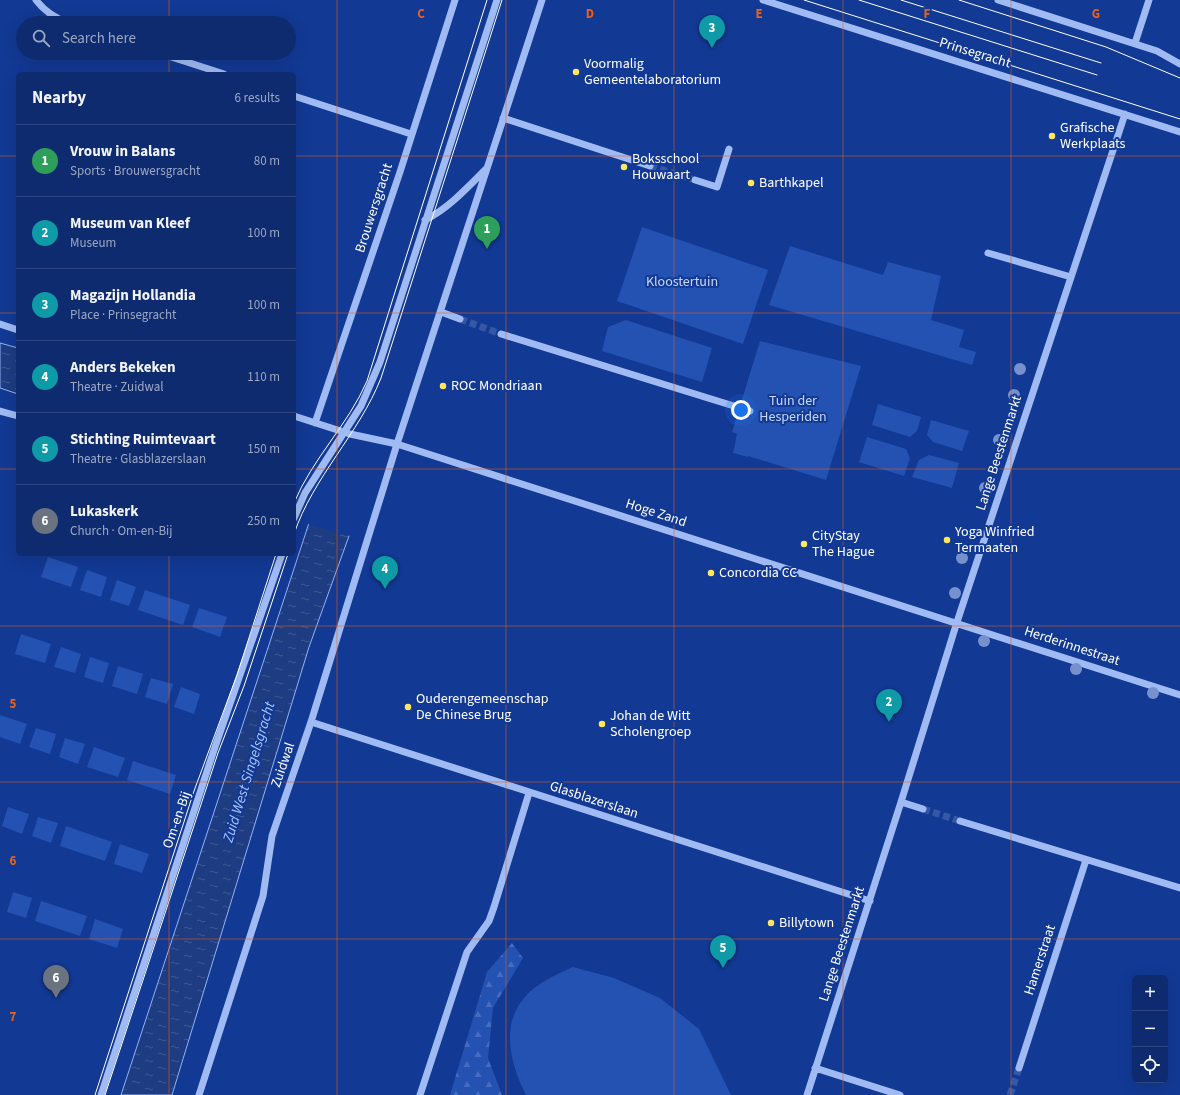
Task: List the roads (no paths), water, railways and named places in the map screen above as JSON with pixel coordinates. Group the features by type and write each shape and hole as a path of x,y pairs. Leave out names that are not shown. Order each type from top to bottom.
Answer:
{"street":[{"path":"36,0 42,8 53,16"},
{"name":"Brouwersgracht","path":"315,423 455,0"},
{"path":"297,502 305,493 346,433 361,406 380,362 497,0"},
{"path":"397,444 478,201 486,169 542,0"},
{"name":"Prinsegracht","path":"763,0 1180,132"},
{"path":"998,0 1135,43 1157,51 1180,64"},
{"path":"1135,43 1149,0"},
{"path":"181,60 218,72"},
{"path":"296,97 411,134"},
{"name":"Lange Beestenmarkt","path":"807,1095 902,802 957,622 1125,114"},
{"path":"503,118 650,166"},
{"path":"695,180 717,186 729,148"},
{"path":"425,220 433,216 460,194 486,169"},
{"path":"988,253 1071,277"},
{"path":"441,312 460,319"},
{"path":"0,324 16,329"},
{"path":"501,334 750,411"},
{"path":"0,411 16,415"},
{"name":"Hoge Zand","path":"296,417 346,433 397,444 957,622"},
{"name":"Zuidwal","path":"199,1095 263,896 272,836 311,722 397,444"},
{"name":"Om-en-Bij","path":"100,1095 214,750 281,556"},
{"name":"Herderinnestraat","path":"957,622 1180,695"},
{"name":"Glasblazerslaan","path":"311,722 870,901"},
{"path":"420,1095 467,952 489,921 529,793"},
{"path":"902,802 923,809"},
{"path":"960,821 1180,888"},
{"name":"Hamerstraat","path":"1019,1068 1086,860"},
{"path":"815,1068 900,1095"}],"water":[{"path":"0,343 16,347 16,393 0,388"},
{"name":"Zuid West Singelsgracht","path":"309,523 348,534 349,536 309,647 172,1095 121,1095"}],"tunnel":[{"path":"650,166 695,180"},
{"path":"460,319 501,334"},
{"path":"923,809 960,821"},
{"path":"1010,1095 1019,1068"}],"tram line":[{"path":"296,499 310,472 350,412 367,381 487,0"},
{"path":"296,529 302,513 313,493 361,418 381,378 502,0"},
{"path":"804,0 1180,119"},
{"path":"859,0 1097,75"},
{"path":"901,0 1101,63"},
{"path":"959,0 1106,47 1180,78"},
{"path":"95,1095 194,791 237,675 275,556"},
{"path":"105,1095 218,753 244,686 287,556"}],"place":[{"name":"Magazijn Hollandia","path":"712,48"},
{"name":"Voormalig Gemeentelaboratorium","path":"576,72"},
{"name":"Grafische Werkplaats","path":"1052,136"},
{"name":"Boksschool Houwaart","path":"624,167"},
{"name":"Barthkapel","path":"751,183"},
{"name":"Vrouw in Balans","path":"487,249"},
{"name":"ROC Mondriaan","path":"443,386"},
{"name":"Yoga Winfried Termaaten","path":"947,540"},
{"name":"CityStay The Hague","path":"804,544"},
{"name":"Concordia CC","path":"711,573"},
{"name":"Anders Bekeken","path":"385,589"},
{"name":"Ouderengemeenschap De Chinese Brug","path":"408,707"},
{"name":"Museum van Kleef","path":"889,722"},
{"name":"Johan de Witt Scholengroep","path":"602,724"},
{"name":"Billytown","path":"771,923"},
{"name":"Stichting Ruimtevaart","path":"723,968"},
{"name":"Lukaskerk","path":"56,998"}],"park label":[{"name":"Kloostertuin","path":"682,282"},
{"name":"Tuin der Hesperiden","path":"793,410"}]}
